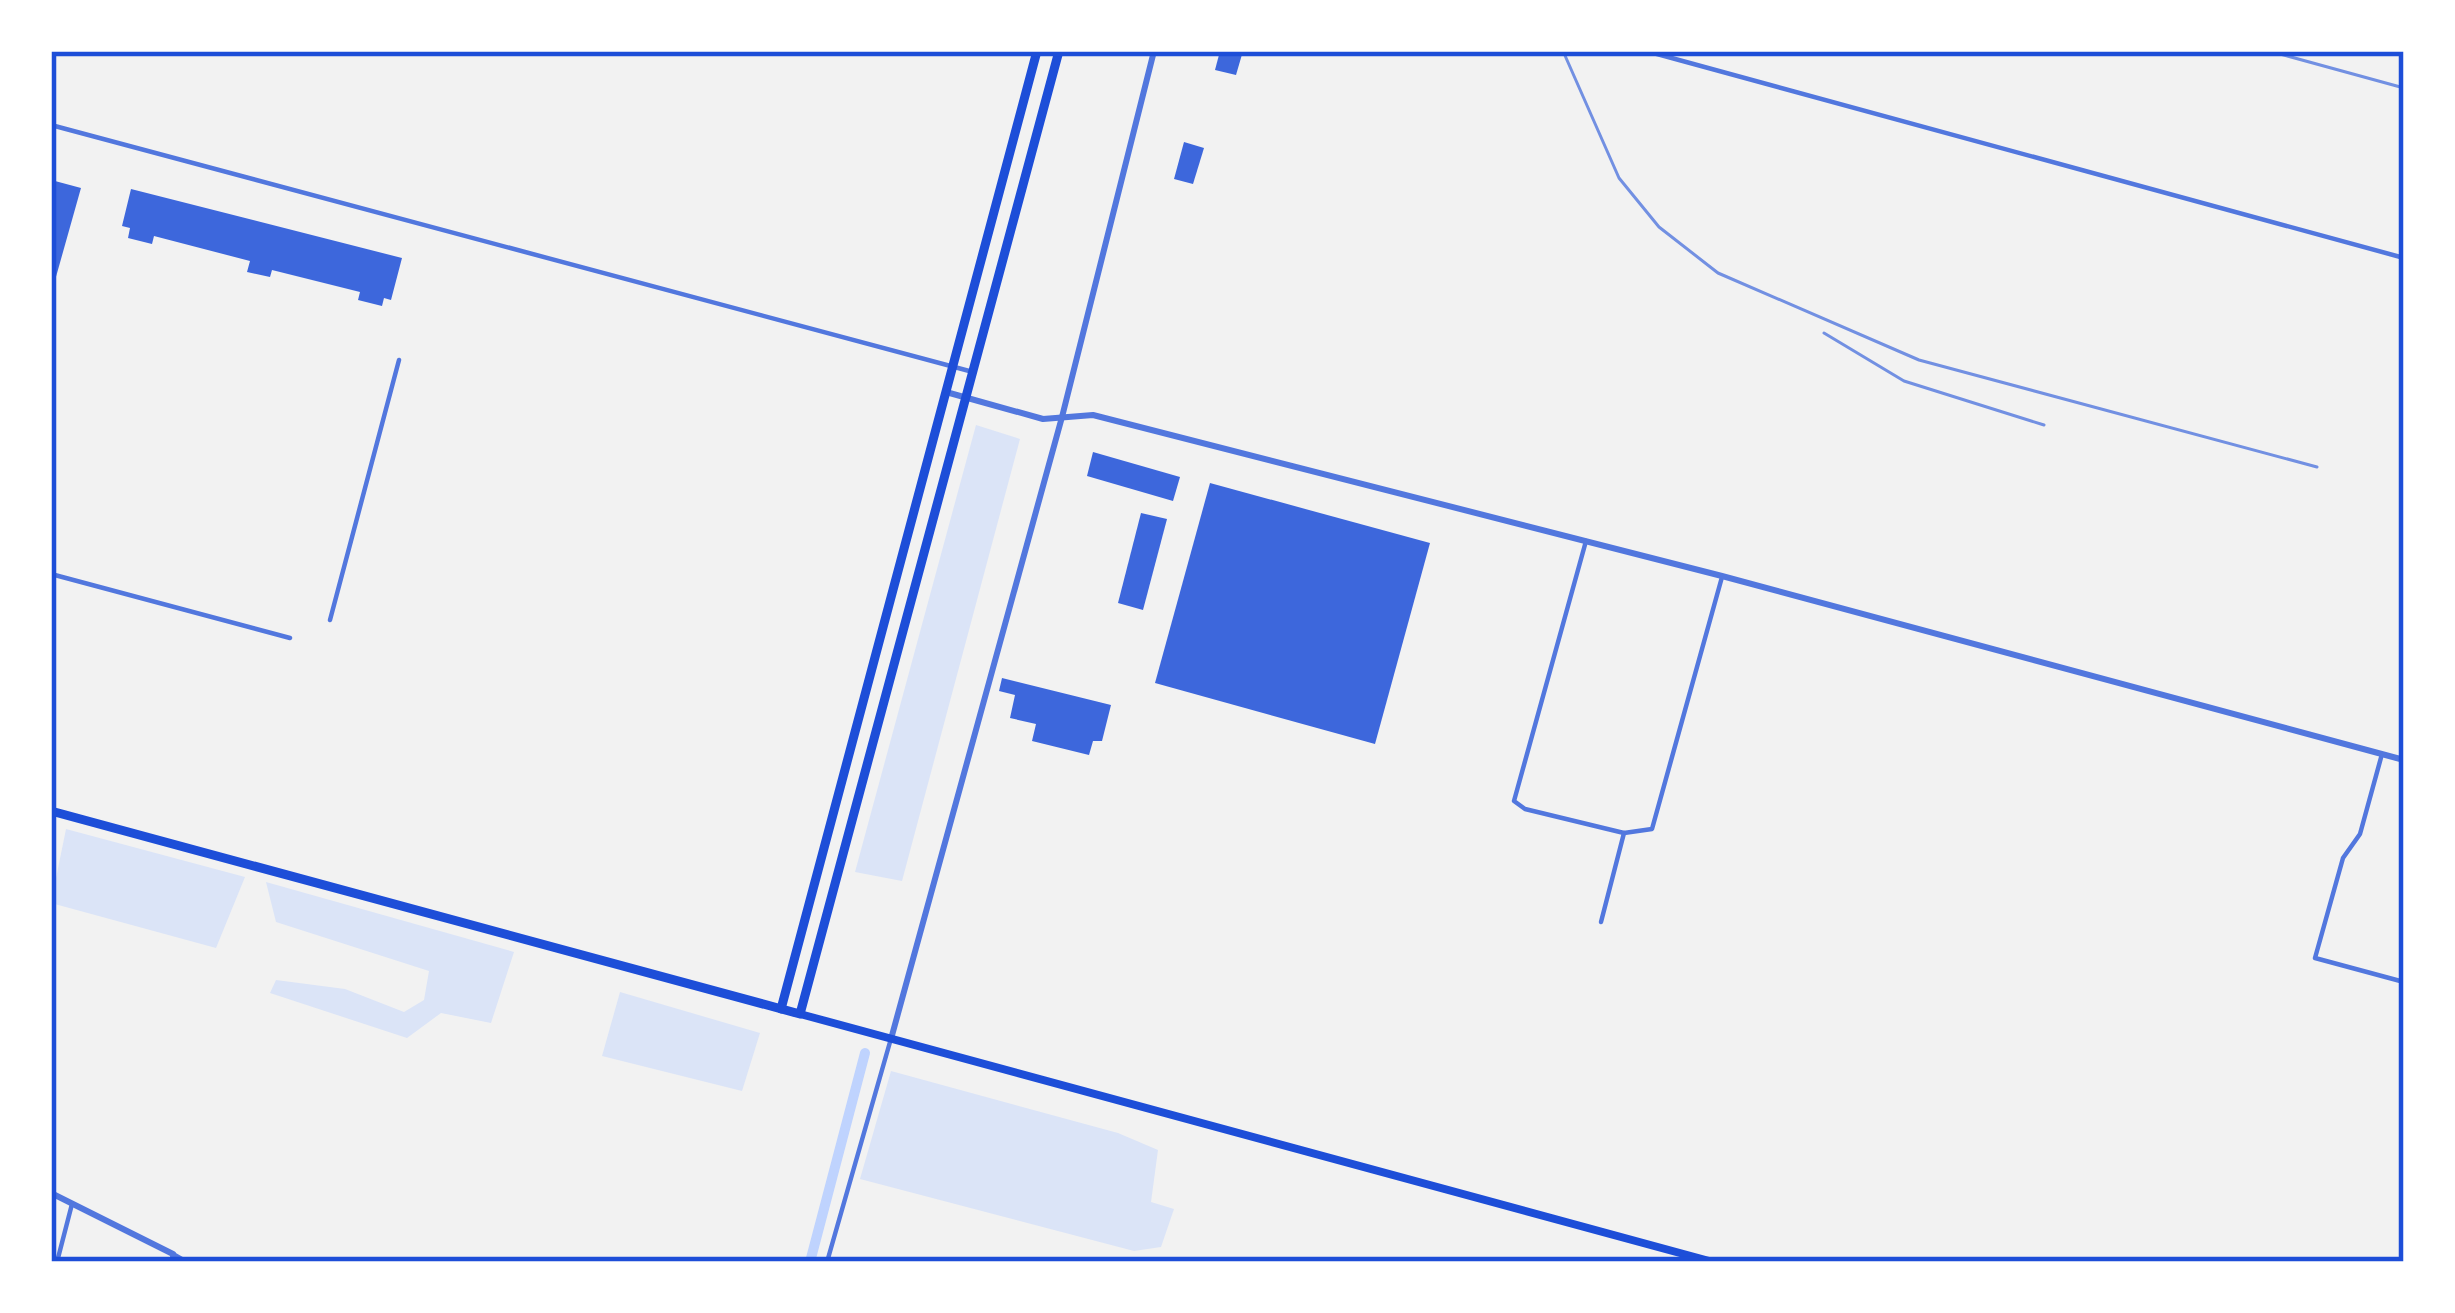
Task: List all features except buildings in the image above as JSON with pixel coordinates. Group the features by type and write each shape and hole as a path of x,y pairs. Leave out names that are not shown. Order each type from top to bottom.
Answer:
{"main road":[{"path":"781,1009 1037,51"},
{"path":"800,1014 1058,51"},
{"path":"1027,87 1047,93"},
{"path":"877,657 896,662"},
{"path":"51,811 1713,1262"}],"street":[{"path":"827,1262 1062,417 1154,51"},
{"path":"1646,51 2404,258"},
{"path":"51,125 973,372"},
{"path":"330,620 399,360"},
{"path":"946,392 1030,416 1093,415 1722,576 2404,760"},
{"path":"1586,541 1514,801 1525,809 1624,833 1652,829 1722,576"},
{"path":"51,574 290,638"},
{"path":"2382,754 2360,834 2343,858 2315,958 2404,982"},
{"path":"1601,922 1624,833"},
{"path":"51,1193 187,1262"},
{"path":"57,1262 72,1202"}],"shaded area":[{"path":"976,425 1020,439 902,881 855,872"},
{"path":"66,829 245,877 216,948 51,903"},
{"path":"266,882 514,952 491,1023 441,1013 407,1038 270,993 276,980 345,989 404,1012 424,1000 429,971 276,922"},
{"path":"620,992 760,1033 742,1091 602,1056"},
{"path":"891,1071 1118,1133 1158,1150 1151,1202 1174,1209 1161,1247 1134,1251 860,1179"}],"waterway":[{"path":"810,1262 865,1053"}],"railway":[{"path":"1563,51 1619,178 1659,227 1718,273 1919,360 2317,467"},
{"path":"2269,51 2404,88"},
{"path":"1824,333 1904,381 2044,425"}]}
